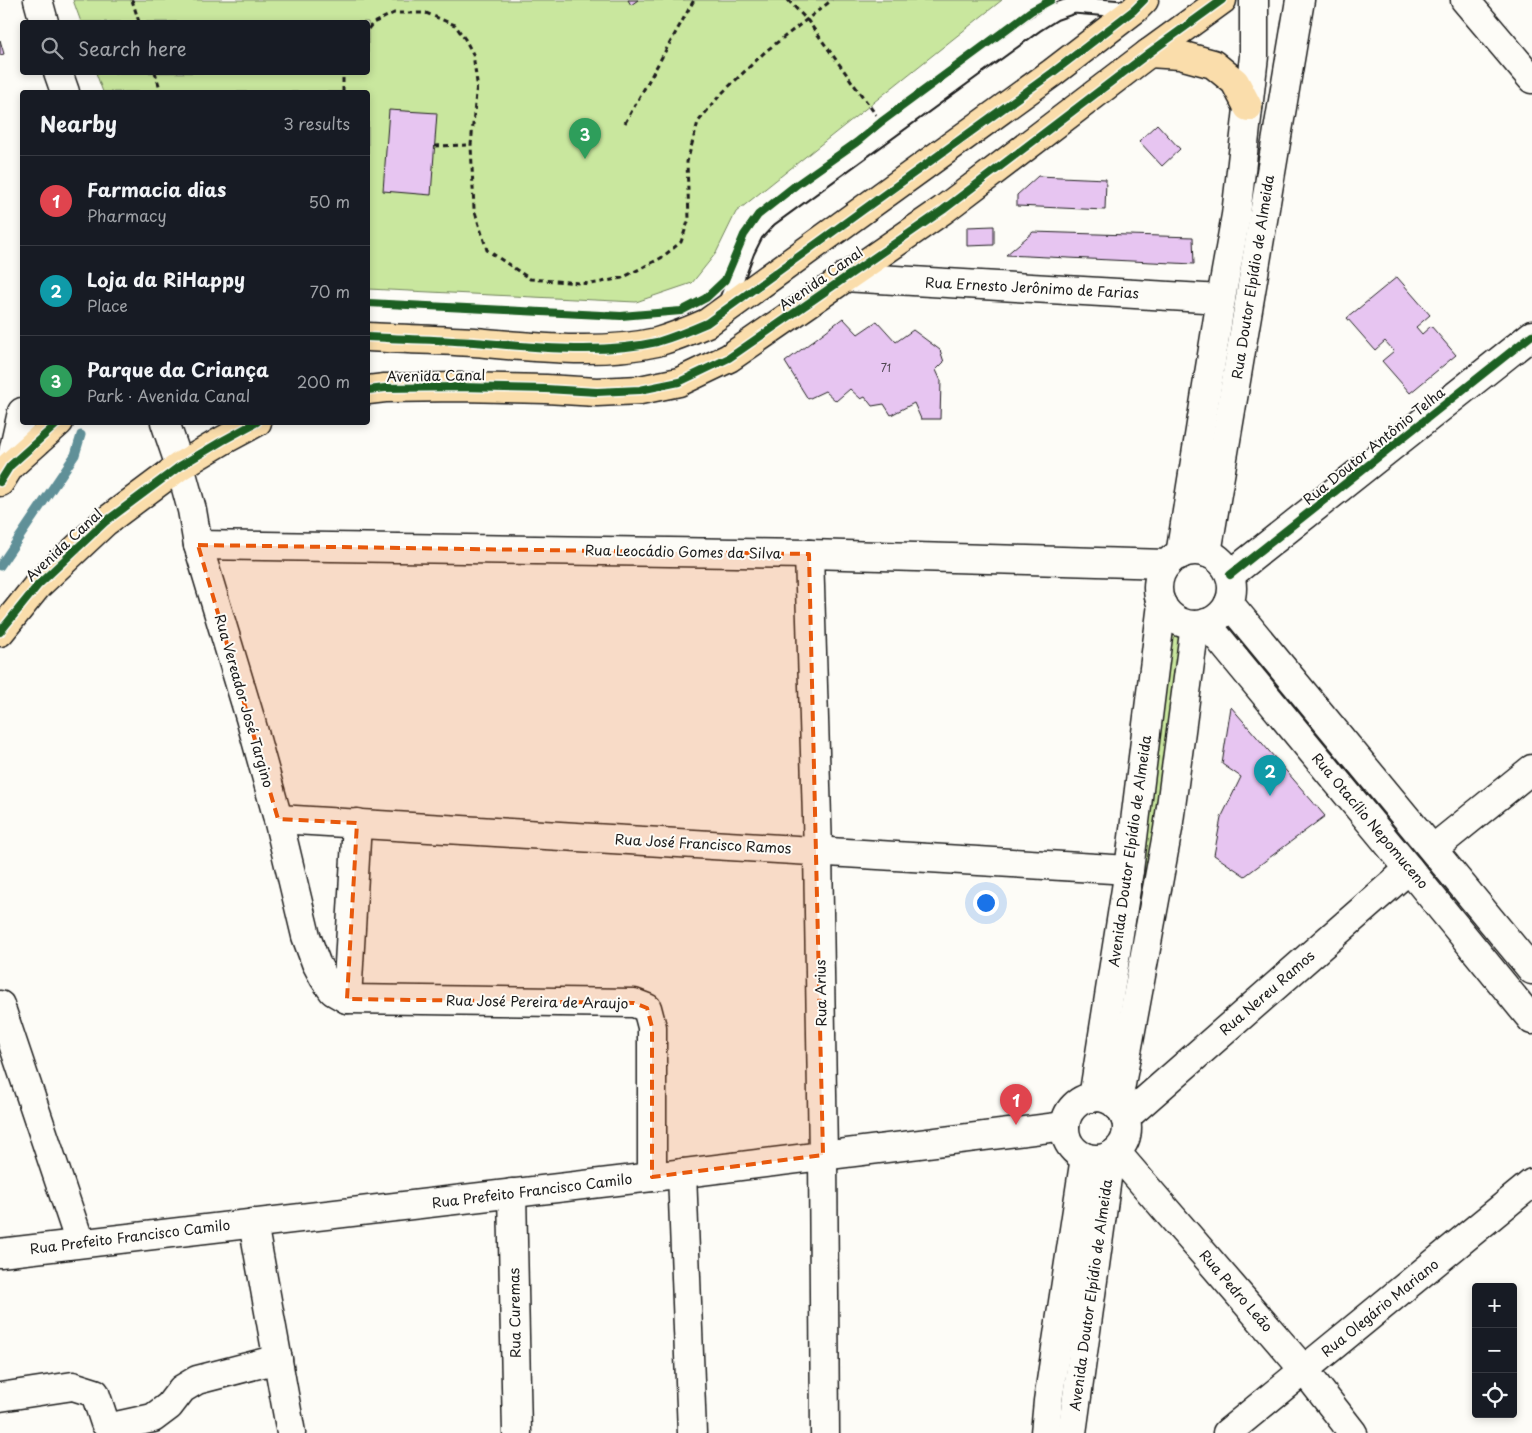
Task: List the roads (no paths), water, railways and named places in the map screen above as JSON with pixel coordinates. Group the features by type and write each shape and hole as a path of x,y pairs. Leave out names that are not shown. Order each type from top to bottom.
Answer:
{"main road":[{"name":"Avenida Canal","path":"370,390 460,387 597,392 640,390 679,382 729,358 942,210 1222,0"},
{"path":"370,337 554,348 620,347 656,342 689,331 707,323 814,247 914,171 1052,73 1139,5"},
{"path":"1149,53 1180,55 1214,64 1235,82 1248,107"},
{"path":"5,474 56,425"},
{"name":"Avenida Canal","path":"0,632 38,585 105,522 180,466 251,425"}],"street":[{"path":"38,0 43,20"},
{"name":"Rua Doutor Elpídio de Almeida","path":"1174,559 1236,215 1254,56 1254,0"},
{"name":"Rua Doutor Elpídio de Almeida","path":"1207,553 1300,0"},
{"path":"1471,2 1532,79"},
{"path":"59,75 63,90"},
{"name":"Rua Ernesto Jerônimo de Farias","path":"844,277 1221,299"},
{"name":"Rua Doutor Antônio Telha","path":"1230,576 1532,335"},
{"path":"5,474 20,419"},
{"name":"Rua Vereador José Targino","path":"166,425 180,466 192,510 198,545 278,819 306,936 324,978 334,991 347,998"},
{"name":"Rua Leocádio Gomes da Silva","path":"198,545 1174,559"},
{"path":"1162,604 1172,617 1187,624 1201,624 1223,612 1232,595 1230,576 1221,562 1207,553 1189,552 1174,559"},
{"name":"Rua Arius","path":"810,554 818,852 825,1433"},
{"name":"Avenida Doutor Elpídio de Almeida","path":"1112,1107 1129,870 1162,604 1158,594 1158,583 1161,573 1174,559"},
{"path":"1229,603 1532,970"},
{"name":"Avenida Doutor Elpídio de Almeida","path":"1112,1107 1168,829 1201,624"},
{"name":"Rua Otacílio Nepomuceno","path":"1201,624 1409,868 1532,1020"},
{"path":"1433,849 1532,769"},
{"name":"Rua José Francisco Ramos","path":"278,819 1129,870"},
{"path":"347,998 357,824"},
{"name":"Rua Nereu Ramos","path":"1112,1107 1409,868"},
{"name":"Rua José Pereira de Araujo","path":"347,998 634,1003 646,1008 652,1027 652,1177"},
{"path":"0,1005 80,1243"},
{"path":"1077,1104 1112,1107 1127,1127 1122,1145 1104,1155 1078,1154 1068,1142 1065,1134 1065,1126 1070,1110 1077,1104"},
{"name":"Rua Prefeito Francisco Camilo","path":"0,1253 652,1177 1065,1126"},
{"name":"Avenida Doutor Elpídio de Almeida","path":"1045,1433 1048,1401 1104,1155"},
{"name":"Avenida Doutor Elpídio de Almeida","path":"1072,1433 1104,1155"},
{"name":"Rua Pedro Leão","path":"1104,1155 1304,1370 1353,1433"},
{"path":"682,1173 692,1433"},
{"name":"Rua Olegário Mariano","path":"1227,1433 1532,1183"},
{"name":"Rua Curemas","path":"512,1193 517,1433"},
{"path":"253,1223 292,1433"},
{"path":"0,1397 73,1386 95,1393 105,1424 112,1427 152,1418 169,1406 182,1389 197,1380 278,1360"}],"lane":[{"path":"724,310 755,232 769,218 1054,12 1074,5 1139,5"}],"waterway":[{"path":"0,566 75,455 81,435"}],"place":[{"name":"Parque da Criança","path":"585,159"},
{"name":"Loja da RiHappy","path":"1270,796"},
{"name":"Farmacia dias","path":"1016,1125"}]}
